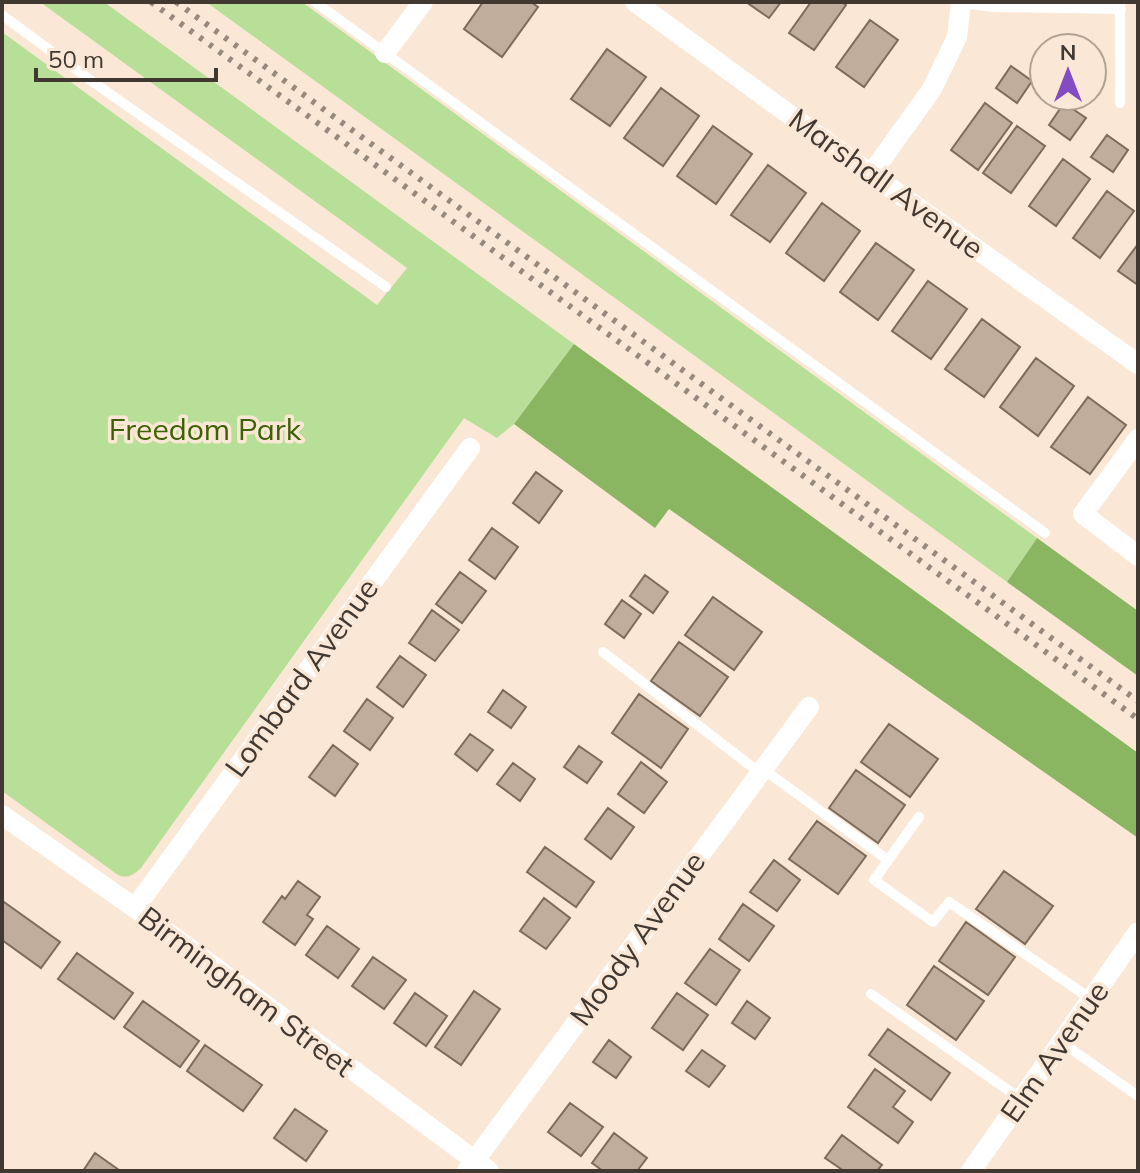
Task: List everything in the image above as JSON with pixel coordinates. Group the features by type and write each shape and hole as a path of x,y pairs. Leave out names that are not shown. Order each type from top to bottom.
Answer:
{"street":[{"path":"385,53 423,2"},
{"name":"Marshall Avenue","path":"635,2 1138,364"},
{"path":"871,174 932,89 957,37 960,2"},
{"path":"1138,439 1083,514 1138,556"},
{"name":"Lombard Avenue","path":"135,908 470,448"},
{"name":"Moody Avenue","path":"477,1168 809,707"},
{"name":"Birmingham Street","path":"2,815 135,908 477,1168"},
{"name":"Elm Avenue","path":"971,1171 1138,932"}],"lane":[{"path":"315,2 1045,533"},
{"path":"960,2 994,7 1120,5 1120,103"},
{"path":"2,15 386,287"},
{"path":"603,652 761,771 888,860"},
{"path":"919,817 874,880 933,922 949,902 1091,999"},
{"path":"871,994 1022,1100"},
{"path":"1061,1042 1138,1096"}],"green space":[{"name":"Freedom Park","path":"40,2 104,2 574,344 514,424 497,438 464,418 141,868 128,876 118,875 2,791 2,32 377,305 407,268"},
{"path":"206,2 302,2 1037,538 1007,582"},
{"path":"574,344 1138,753 1138,838 669,509 655,528 514,424"},
{"path":"1037,538 1138,611 1138,676 1007,582"}],"building":[{"path":"483,2 531,2 538,7 502,57 464,29"},
{"path":"746,2 781,2 769,18"},
{"path":"811,2 842,2 846,5 814,50 789,33"},
{"path":"870,20 898,40 864,87 836,67"},
{"path":"607,49 646,77 610,126 571,99"},
{"path":"1011,66 1028,78 1028,87 1017,103 996,88"},
{"path":"661,88 699,116 663,166 624,138"},
{"path":"985,103 1012,123 978,170 951,150"},
{"path":"1058,112 1077,112 1086,118 1070,140 1049,125"},
{"path":"713,126 752,154 716,204 677,176"},
{"path":"1017,126 1045,146 1011,193 983,173"},
{"path":"1107,135 1128,150 1113,172 1091,157"},
{"path":"1063,159 1090,179 1056,226 1029,206"},
{"path":"768,165 806,193 770,242 731,215"},
{"path":"1107,191 1134,211 1100,258 1073,238"},
{"path":"822,203 860,231 824,281 786,253"},
{"path":"876,243 914,270 878,320 840,292"},
{"path":"1138,244 1138,285 1118,271"},
{"path":"928,281 967,309 931,359 892,331"},
{"path":"982,319 1020,347 984,397 945,369"},
{"path":"1036,358 1074,386 1038,436 1000,407"},
{"path":"1088,397 1126,425 1090,474 1051,447"},
{"path":"536,472 562,491 539,523 513,503"},
{"path":"492,528 518,547 495,579 469,560"},
{"path":"460,572 486,591 462,623 436,604"},
{"path":"645,575 668,592 653,613 630,596"},
{"path":"713,597 762,632 734,670 685,635"},
{"path":"622,600 641,614 624,638 605,624"},
{"path":"432,610 459,630 435,661 409,643"},
{"path":"679,642 728,677 700,716 651,681"},
{"path":"400,656 426,675 403,707 377,687"},
{"path":"503,690 526,707 511,728 488,712"},
{"path":"639,694 688,729 661,768 612,733"},
{"path":"367,699 393,718 370,750 344,731"},
{"path":"889,724 938,759 910,797 861,762"},
{"path":"470,734 493,750 477,771 455,754"},
{"path":"333,745 358,764 335,796 309,777"},
{"path":"579,746 602,762 587,783 564,767"},
{"path":"641,762 667,782 644,813 618,794"},
{"path":"513,763 535,779 520,801 497,784"},
{"path":"856,770 905,805 878,843 829,808"},
{"path":"608,808 634,827 611,859 585,839"},
{"path":"817,821 866,856 838,894 789,859"},
{"path":"545,847 594,882 576,907 527,872"},
{"path":"774,860 800,880 777,911 750,892"},
{"path":"1004,871 1053,906 1025,944 976,909"},
{"path":"298,881 320,897 307,915 313,919 295,945 263,922 282,896 285,899"},
{"path":"544,898 570,918 546,949 520,931"},
{"path":"4,902 60,942 41,968 2,940"},
{"path":"743,904 774,926 749,961 719,939"},
{"path":"966,922 1015,957 988,995 939,961"},
{"path":"327,926 359,949 338,978 306,955"},
{"path":"710,949 740,970 716,1005 685,983"},
{"path":"77,953 133,993 114,1019 58,979"},
{"path":"373,957 406,980 384,1009 352,986"},
{"path":"934,966 984,1001 956,1040 907,1005"},
{"path":"474,991 500,1009 461,1065 435,1047"},
{"path":"415,993 447,1016 426,1046 394,1023"},
{"path":"677,993 708,1015 683,1050 652,1028"},
{"path":"143,1001 199,1041 180,1067 124,1027"},
{"path":"747,1001 770,1018 755,1039 732,1023"},
{"path":"888,1029 950,1073 931,1100 869,1055"},
{"path":"609,1040 631,1057 616,1078 593,1062"},
{"path":"205,1045 262,1085 243,1111 187,1071"},
{"path":"702,1050 725,1066 709,1087 686,1071"},
{"path":"875,1069 905,1091 893,1107 913,1122 898,1143 848,1107"},
{"path":"570,1103 603,1127 581,1156 548,1132"},
{"path":"295,1109 327,1131 306,1161 274,1138"},
{"path":"614,1133 647,1158 637,1171 603,1171 592,1163"},
{"path":"842,1135 882,1165 877,1171 844,1171 825,1158"},
{"path":"95,1153 119,1170 119,1171 83,1171"}],"railway":[{"path":"151,2 1138,719"},
{"path":"176,2 1138,701"}]}
